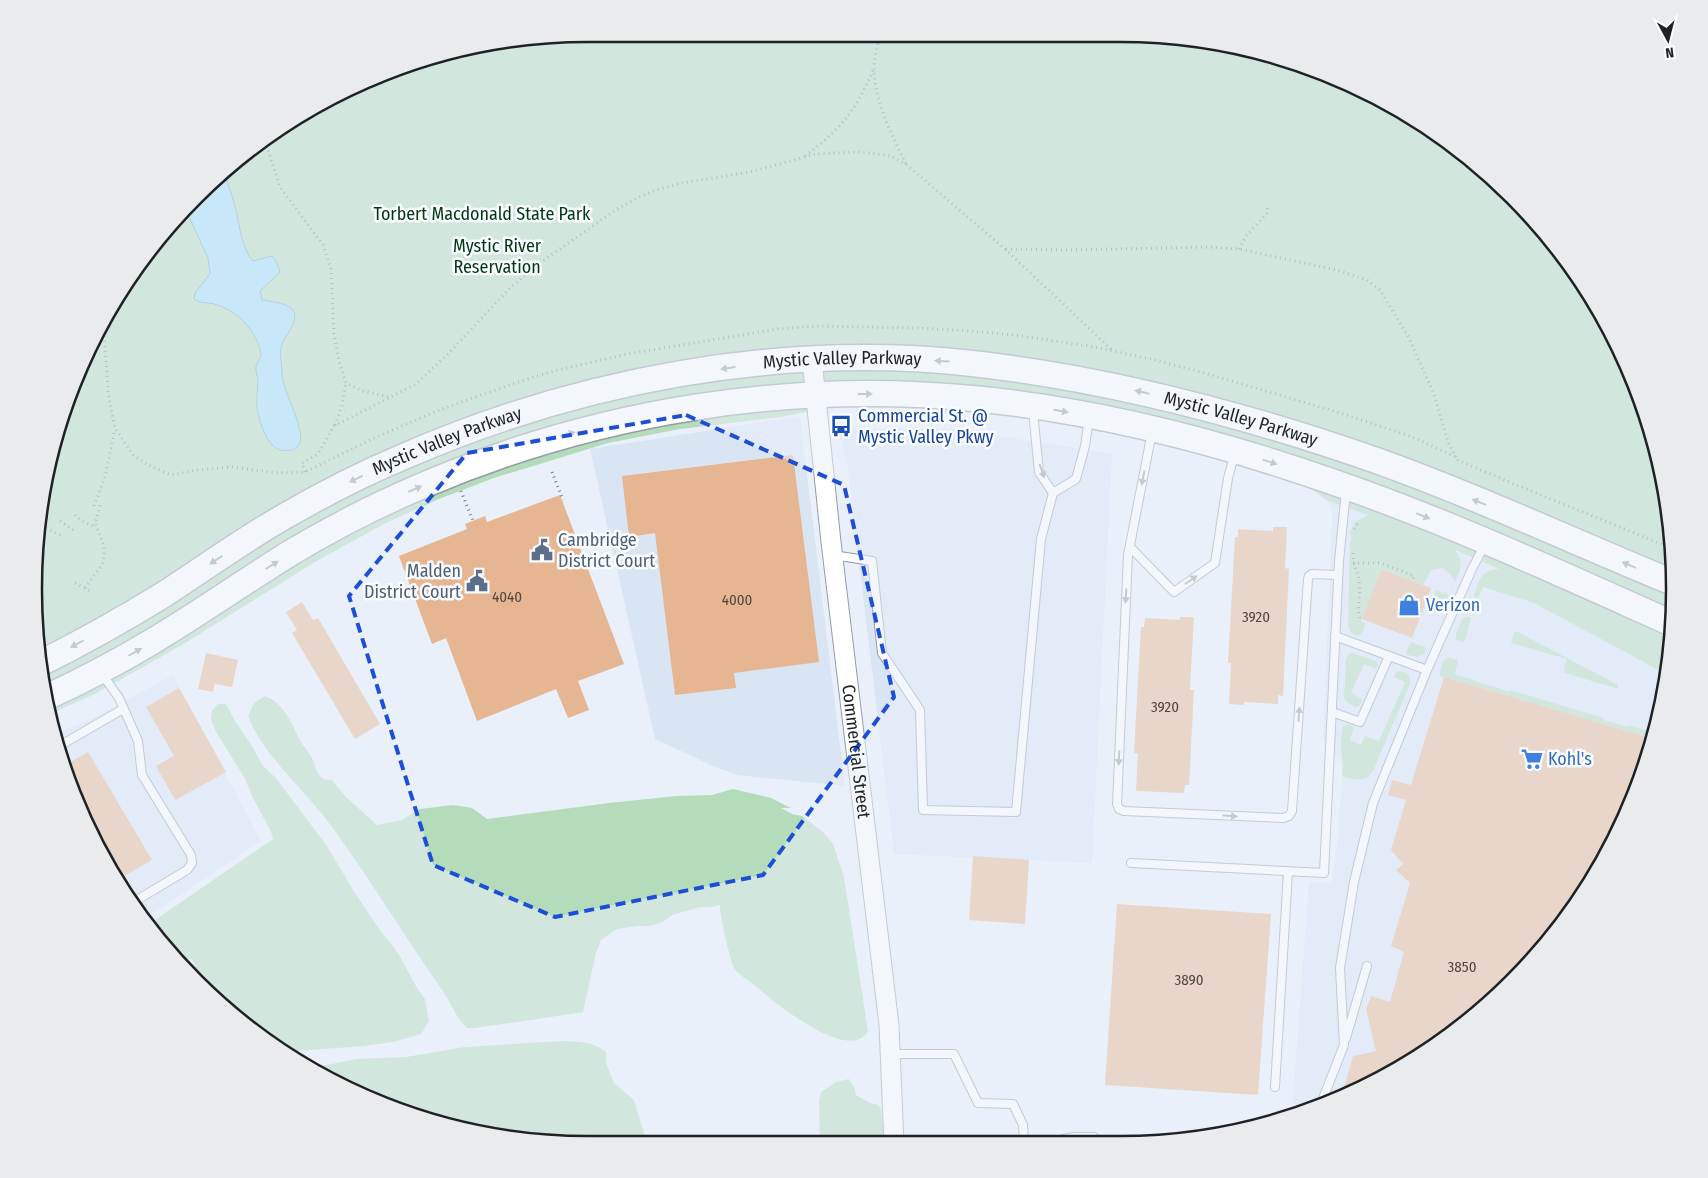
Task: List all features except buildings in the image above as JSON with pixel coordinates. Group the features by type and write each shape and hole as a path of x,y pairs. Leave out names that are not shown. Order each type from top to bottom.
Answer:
{"highway":[{"name":"Mystic Valley Parkway","path":"47,660 136,611 298,509 365,474 435,443 515,415 599,391 654,379 712,370 812,360 900,359 965,363 1018,369 1102,384 1215,410 1379,462 1665,579"},
{"name":"Mystic Valley Parkway","path":"53,694 100,671 149,643 320,536 394,498 473,465 556,438 631,419 730,402 816,394 889,394 947,397 1032,406 1153,430 1236,452 1346,487 1417,513 1664,620"},
{"path":"1573,579 1663,635"}],"street":[{"name":"Commercial Street","path":"812,360 833,555 889,1025 894,1136"}],"lane":[{"path":"1032,406 1040,472 1053,493"},
{"path":"833,555 872,561 882,653 920,710 923,810 1016,812 1040,539 1053,493 1076,479 1085,446 1089,416"},
{"path":"1153,430 1130,547 1117,804 1119,809 1124,811 1283,818 1289,816 1292,811 1308,579 1312,574 1338,575"},
{"path":"1130,547 1174,592 1215,563 1228,478 1236,452"},
{"path":"1131,863 1324,874 1338,575 1346,487"},
{"path":"1344,1045 1340,968 1354,882 1373,804 1427,670 1486,542"},
{"path":"1335,636 1427,670"},
{"path":"1332,712 1360,722 1389,656"},
{"path":"100,671 119,698 138,741 142,775 192,856 192,863 187,870 139,899"},
{"path":"65,742 123,710"},
{"path":"1275,1087 1288,872"},
{"path":"1324,1095 1344,1045 1366,966"},
{"path":"891,1054 954,1054 978,1102 1013,1104 1023,1125 1024,1136"}],"path":[{"path":"804,157 840,126 863,92 874,68 879,42"},
{"path":"874,68 877,91 892,138 907,166"},
{"path":"115,428 133,455 148,465 171,475 232,467 276,473 305,472 302,463 318,454 334,426 342,406 346,383 339,361 334,334 330,269 323,245 280,187 267,147"},
{"path":"334,426 416,384 447,355 511,286 562,246 617,209 656,190 682,183 750,172 816,154 857,152 891,156 907,166 1005,249 1113,351"},
{"path":"1239,248 1246,236 1267,214 1268,205"},
{"path":"1005,249 1239,248 1336,270 1367,280 1380,290 1408,336 1434,394 1448,442 1456,457"},
{"path":"94,506 109,464 115,428 109,399 104,337"},
{"path":"346,383 363,391 390,397"},
{"path":"552,472 563,500"},
{"path":"461,491 473,521"},
{"path":"85,588 102,566 104,555 104,546 95,523 100,503"},
{"path":"75,514 82,521 96,528"},
{"path":"60,521 76,532"},
{"path":"46,528 64,537"},
{"path":"1361,620 1359,614 1360,581 1353,563 1380,563 1414,576 1412,581"},
{"path":"75,583 90,592"}],"highlighted area":[{"path":"686,415 844,485 894,697 763,875 555,917 433,865 349,596 467,453"}],"shaded area":[{"path":"800,416 845,786 737,775 655,739 590,449"},
{"path":"948,428 1112,454 1092,863 894,854 847,462 838,430"},
{"path":"1326,500 1371,516 1502,570 1560,598 1662,654 1647,730 1624,798 1592,862 1553,922 1505,975 1452,1023 1423,1043 1361,1079 1328,1094 1292,1107 1309,882 1331,883 1337,846 1343,765 1323,740 1331,508"},
{"path":"173,675 261,841 150,915 116,862 99,831 84,798 61,731 93,718"}],"green space":[{"name":"Mystic River Reservation","path":"589,42 1119,42 1190,47 1226,53 1260,61 1328,84 1392,116 1452,155 1505,203 1553,256 1592,316 1624,380 1647,448 1661,518 1666,589 1659,670 1534,603 1483,587 1478,599 1476,599 1474,596 1477,585 1484,574 1488,571 1499,569 1455,550 1461,561 1460,570 1445,605 1439,607 1431,604 1436,590 1449,595 1455,581 1443,568 1431,570 1423,585 1381,569 1361,622 1366,624 1361,635 1358,635 1349,629 1348,624 1350,541 1352,540 1350,532 1356,521 1368,515 1326,500 1302,481 1122,432 986,409 844,404 782,417 680,429 608,443 494,478 439,499 384,524 315,562 182,645 93,695 57,711 47,660 42,589 47,518 61,448 84,380 99,347 135,285 155,256 203,203 256,155 285,135 347,99 380,84 448,61 518,47"},
{"path":"1471,618 1465,641 1462,642 1456,639 1456,634 1462,619"},
{"path":"1516,631 1618,685 1618,688 1565,673 1564,669 1567,659 1511,643"},
{"path":"1411,642 1426,648 1424,654 1417,657 1408,655 1406,652"},
{"path":"1352,653 1376,661 1378,665 1376,669 1364,664 1351,693 1362,699 1360,705 1356,707 1344,699 1346,659"},
{"path":"1447,657 1458,660 1455,674 1509,692 1510,690 1604,718 1603,720 1628,727 1629,725 1647,731 1645,736 1440,676 1441,666"},
{"path":"1399,671 1408,675 1410,684 1373,771 1370,775 1359,780 1342,776 1341,739 1343,726 1348,724 1354,727 1350,740 1361,745 1365,736 1379,741 1405,682 1394,677 1396,672"},
{"path":"265,696 278,704 288,716 302,744 312,758 319,775 322,778 332,780 346,797 377,825 402,820 420,809 453,805 472,808 487,819 609,803 677,796 712,795 733,789 771,798 791,808 781,808 792,814 802,816 825,834 833,844 844,877 868,1031 858,1039 845,1040 828,1035 793,1015 741,975 734,968 730,956 720,905 701,907 672,915 663,922 650,926 617,929 601,940 596,953 583,1012 467,1028 459,1019 444,992 322,813 264,746 248,716 254,703"},
{"path":"218,704 226,704 263,766 276,778 327,846 353,890 398,953 425,999 429,1021 421,1034 393,1042 364,1046 298,1051 256,1023 229,1000 195,966 192,959 188,959 178,949 154,921 273,839 244,777 216,732 211,720 212,710"},
{"path":"562,1041 580,1042 601,1048 606,1052 606,1063 614,1083 634,1100 646,1136 553,1134 482,1125 448,1117 380,1094 323,1066 356,1059 406,1057 465,1047"},
{"path":"849,1079 856,1095 878,1105 881,1109 883,1136 820,1136 819,1102 821,1092 836,1082"}],"water":[{"path":"226,180 246,250 253,261 272,256 280,272 260,291 262,300 284,304 293,311 295,316 294,323 283,342 281,351 283,382 298,423 301,440 298,446 292,450 275,448 262,426 257,408 258,381 256,368 261,352 252,332 243,321 229,310 219,305 194,299 195,293 210,274 208,258 189,217"}],"place":[{"name":"Commercial St. @ Mystic Valley Pkwy","path":"841,426"},
{"name":"Cambridge District Court","path":"542,550"},
{"name":"Malden District Court","path":"477,581"},
{"name":"Verizon","path":"1409,605"},
{"name":"Kohl's","path":"1532,759"}],"park label":[{"name":"Torbert Macdonald State Park","path":"482,214"}]}
